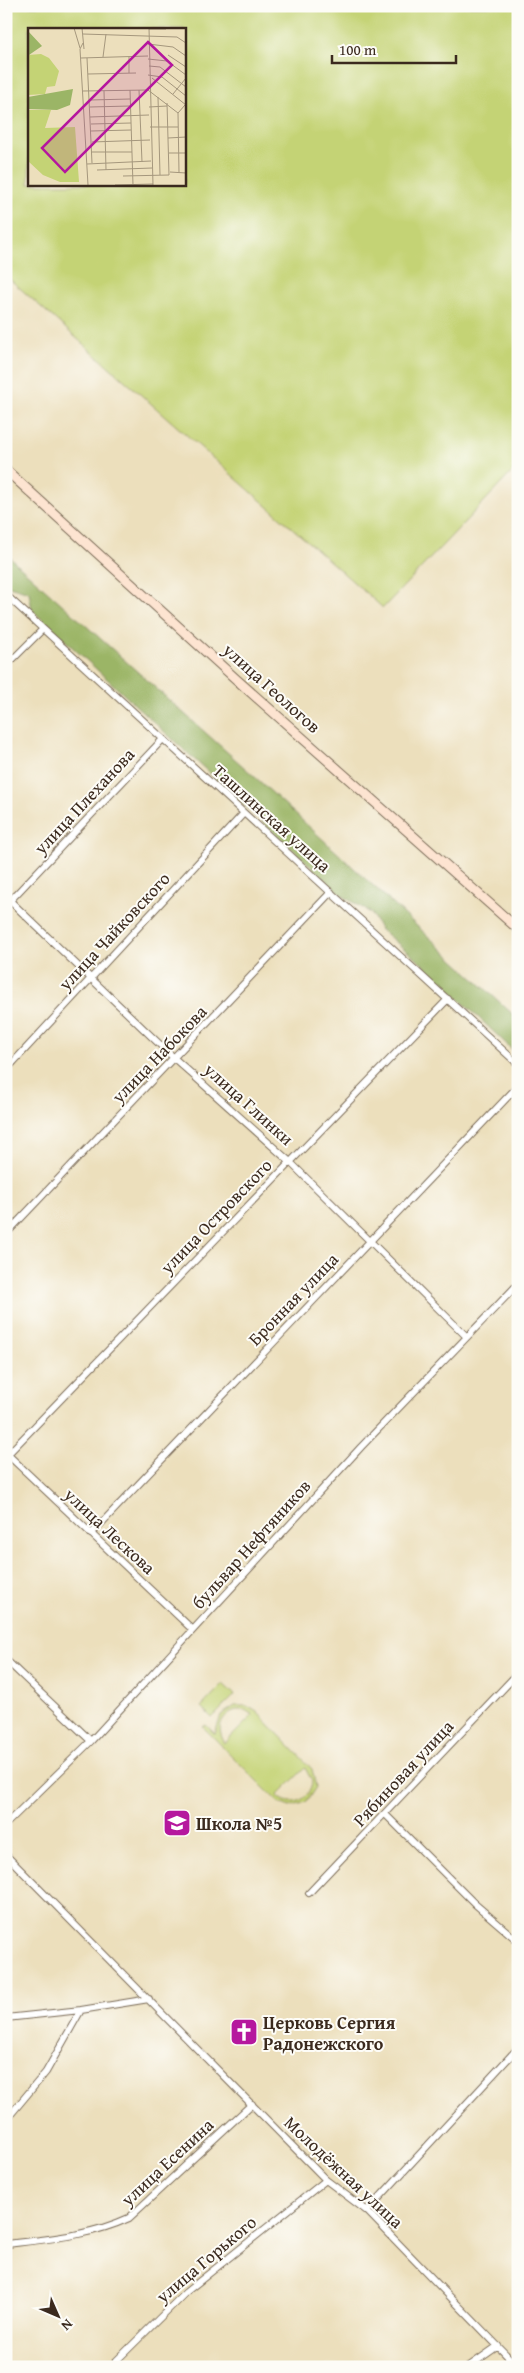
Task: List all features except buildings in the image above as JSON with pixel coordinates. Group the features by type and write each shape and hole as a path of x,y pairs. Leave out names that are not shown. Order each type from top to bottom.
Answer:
{"main road":[{"name":"улица Геологов","path":"6,470 237,680 518,929"}],"street":[{"name":"Ташлинская улица","path":"6,595 518,1064"},
{"path":"6,666 43,629"},
{"name":"улица Плеханова","path":"7,901 163,739"},
{"name":"улица Чайковского","path":"6,1070 244,813"},
{"name":"улица Набокова","path":"6,1234 175,1059 331,892"},
{"name":"улица Глинки","path":"7,901 91,977 175,1059 290,1161 467,1337"},
{"name":"улица Островского","path":"7,1454 448,999"},
{"name":"Бронная улица","path":"91,1534 518,1086"},
{"name":"бульвар Нефтяников","path":"6,1824 91,1741 361,1447 518,1284"},
{"name":"улица Лескова","path":"7,1454 193,1630"},
{"path":"6,1660 91,1741"},
{"name":"Рябиновая улица","path":"309,1893 518,1673"},
{"path":"385,1814 475,1904 518,1941"},
{"name":"Молодёжная улица","path":"6,1854 326,2180 367,2211 518,2367"},
{"path":"6,2018 81,2010 149,1999"},
{"path":"6,2120 46,2072 81,2010"},
{"path":"367,2211 518,2048"},
{"name":"улица Есенина","path":"6,2244 81,2235 107,2228 129,2218 252,2104"},
{"name":"улица Горького","path":"110,2367 186,2292 326,2180"},
{"path":"468,2367 498,2346"}],"green space":[{"path":"6,6 518,6 518,466 383,608 6,276"},
{"path":"6,554 255,777 518,1019 518,1055 419,961 380,929 371,913 343,896 32,610 29,592 6,585"},
{"path":"223,1684 235,1695 212,1718 201,1707"},
{"path":"235,1706 247,1706 257,1712 312,1769 316,1787 306,1802 290,1807 279,1803 203,1727 206,1725 215,1734 221,1715","holes":["236,1710 245,1710 253,1715 225,1743 222,1738 221,1724 226,1715","305,1768 312,1781 311,1788 304,1798 289,1802 277,1796"]}],"place":[{"name":"Школа №5","path":"177,1823"},
{"name":"Церковь Сергия Радонежского","path":"244,2032"}]}
